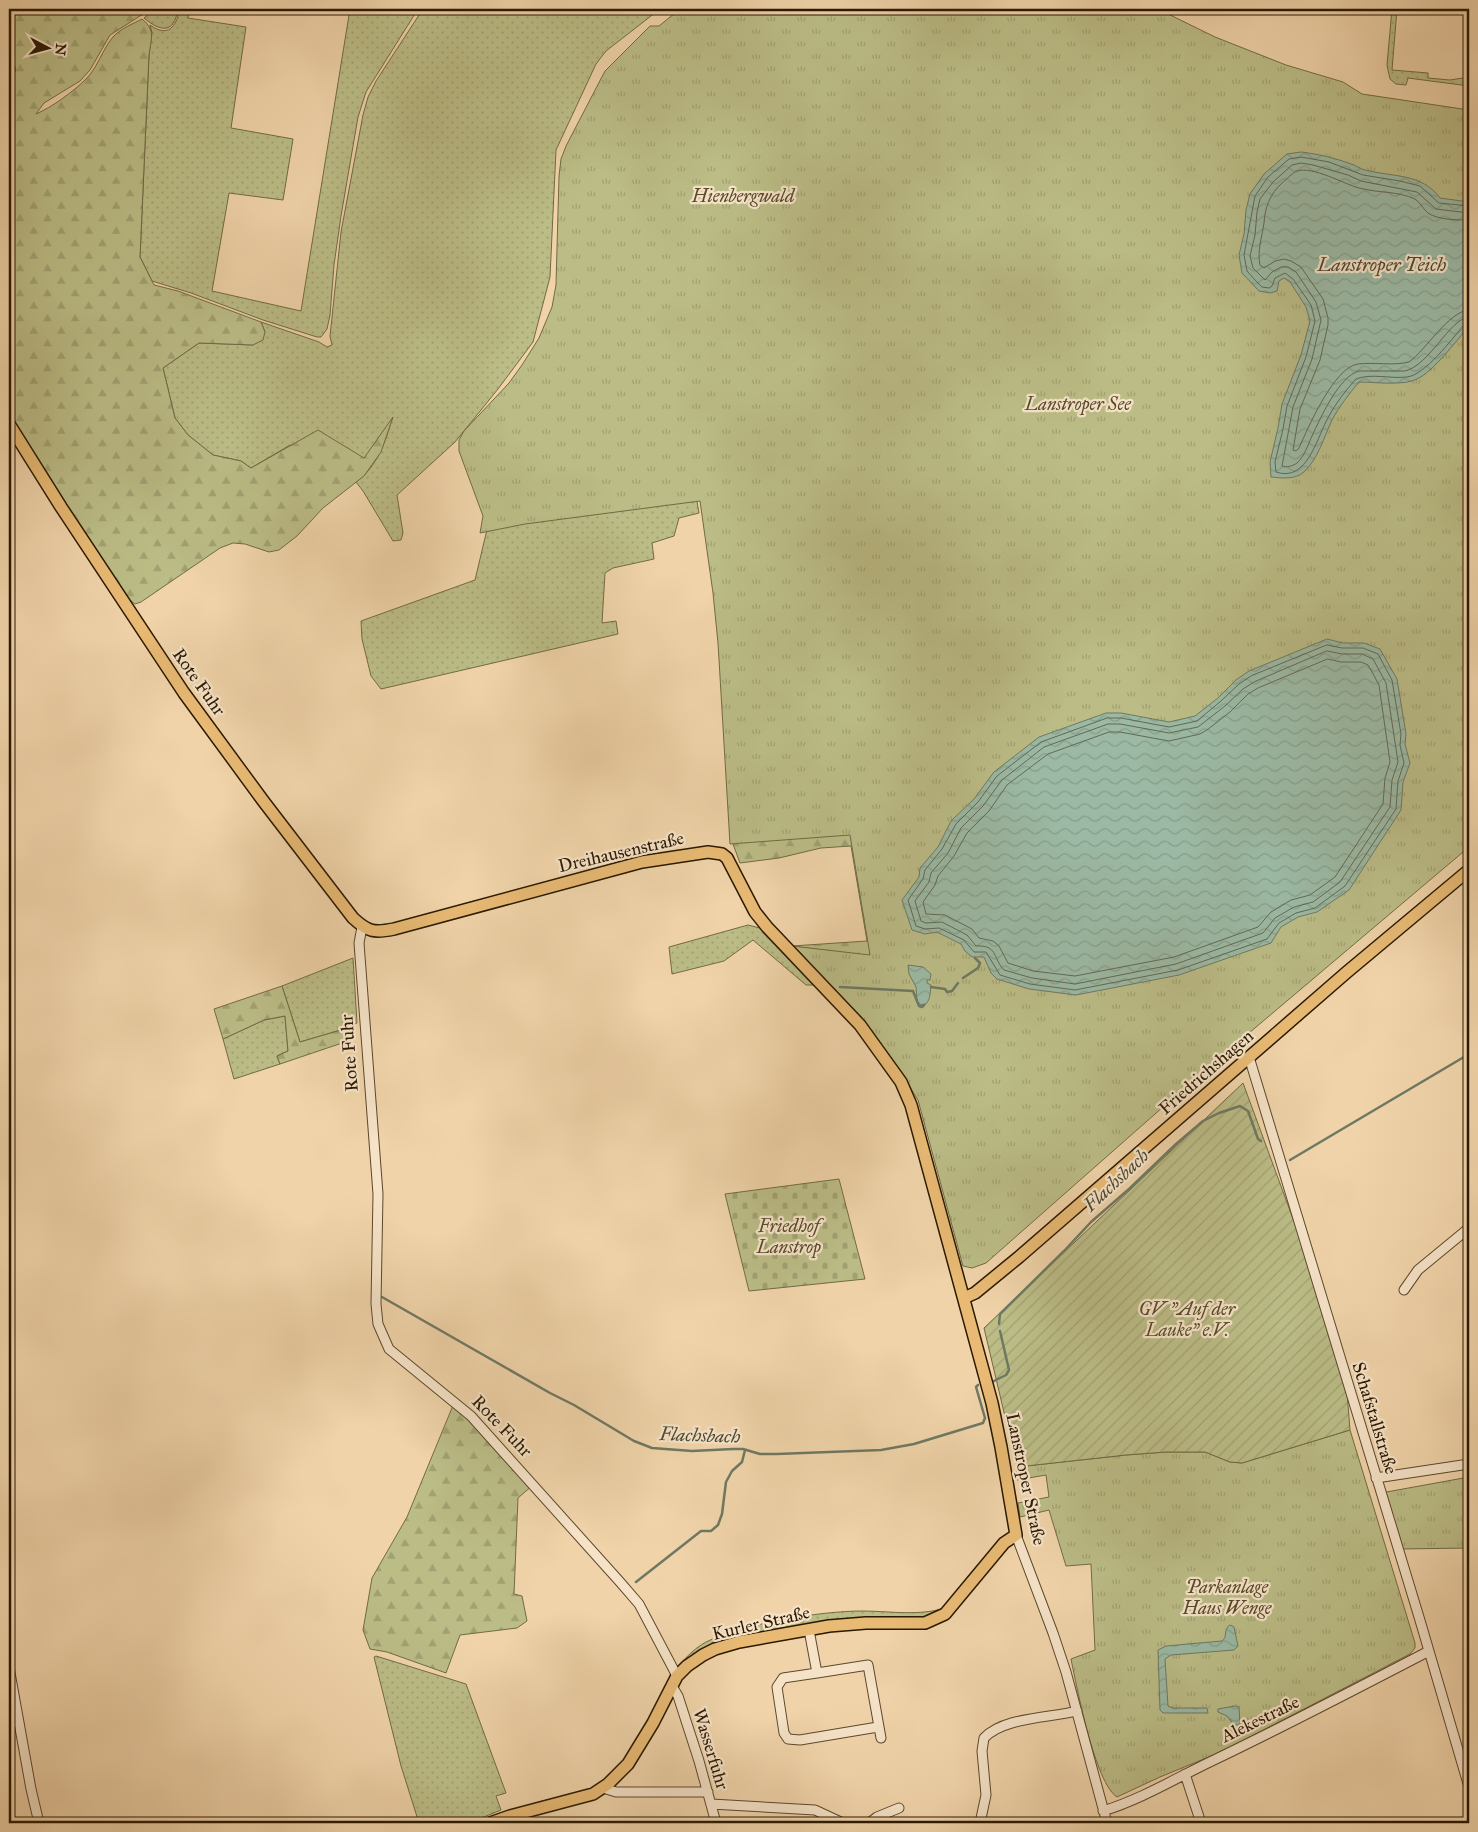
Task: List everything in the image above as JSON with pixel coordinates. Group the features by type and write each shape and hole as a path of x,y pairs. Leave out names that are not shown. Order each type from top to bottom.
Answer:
{"main road":[{"name":"Rote Fuhr","path":"9,424 61,507 189,700 264,802 353,918 362,927"},
{"name":"Dreihausenstraße","path":"362,927 374,932 394,930 642,862 700,852 722,854 727,858 755,912 860,1025 901,1082 911,1105 929,1168"},
{"name":"Friedrichshagen","path":"964,1298 975,1294 1469,870"},
{"name":"Lanstroper Straße","path":"929,1168 992,1403 1016,1535"},
{"name":"Kurler Straße","path":"490,1823 510,1820 593,1794 603,1788 628,1764 653,1723 674,1681 694,1661 715,1650 739,1642 829,1626 866,1623 925,1623 945,1614 1004,1542 1016,1535"}],"street":[{"name":"Rote Fuhr","path":"362,927 359,942 378,1194 376,1304 378,1324 389,1349 471,1416 639,1604 674,1681"},
{"name":"Schafstallstraße","path":"1249,1057 1430,1651 1469,1788"},
{"path":"1404,1290 1418,1270 1469,1228"},
{"path":"1376,1478 1469,1464"},
{"name":"Lanstroper Straße","path":"1016,1535 1053,1632 1077,1711 1107,1823"},
{"path":"809,1630 817,1673"},
{"name":"Alekestraße","path":"1103,1811 1126,1803 1277,1730 1430,1651"},
{"path":"878,1726 800,1740 788,1739 784,1733 777,1687 782,1678 868,1665 881,1738"},
{"path":"9,1667 39,1823"},
{"name":"Wasserfuhr","path":"674,1681 675,1690 716,1823"},
{"path":"980,1823 986,1795 982,1751 984,1738 994,1729 1077,1711"},
{"path":"1185,1774 1201,1823"},
{"path":"603,1788 616,1792 708,1792"},
{"path":"711,1804 815,1810 843,1823"},
{"path":"869,1823 899,1808"}],"green space":[{"path":"9,9 151,9 110,35 90,70 80,81 44,103 36,114 62,99 86,79 116,34 142,19 146,23 152,35 149,55 140,257 154,285 178,291 261,322 265,332 263,340 253,345 199,343 163,368 175,418 188,435 213,455 241,461 251,468 318,430 364,458 393,417 381,452 364,476 323,508 297,536 279,550 269,552 245,544 233,543 220,548 141,602 135,604 126,597 9,414 9,74 16,71 9,46"},
{"path":"155,9 178,9 170,27 161,28 144,18"},
{"path":"180,9 189,9 188,18 246,27 231,128 293,139 283,200 229,193 212,291 301,311 350,9 418,9 366,92 358,117 334,265 330,315 327,329 321,337 263,320 191,293 152,281 140,257 149,55 152,33 150,25 162,31 170,29 176,21"},
{"path":"423,9 660,9 606,51 596,64 556,150 550,277 533,342 455,442 397,495 403,533 401,540 393,541 356,482 375,462 383,446 392,419 364,459 290,445 251,468 241,461 213,455 188,435 175,418 163,368 199,343 253,345 265,332 261,322 319,342 327,347 332,345 330,336 341,232 363,115 368,97 376,81"},
{"name":"Lanstroper See","path":"680,9 1158,9 1215,37 1286,65 1343,82 1362,94 1469,110 1469,847 1197,1077 986,1263 972,1268 963,1266 918,1100 898,1068 852,1012 792,946 870,955 850,835 730,844 718,643 700,501 525,524 480,533 483,516 459,451 459,440 464,431 509,383 522,365 539,338 552,307 556,285 559,176 561,159 566,146 605,71 650,26 659,26"},
{"path":"1392,9 1397,9 1392,70 1428,73 1428,78 1450,80 1469,77 1469,86 1408,78 1406,85 1396,84 1390,79 1387,65"},
{"path":"683,421 699,513 679,518 674,536 652,543 654,559 613,568 605,573 602,623 616,621 618,634 381,689 371,676 362,639 361,621 475,580 490,517"},
{"path":"732,800 870,815 870,956 792,946 867,941 851,846 821,848 779,858 740,863 733,844"},
{"path":"748,925 764,929 816,985 806,985 753,940 724,961 672,974 669,947"},
{"path":"353,958 357,1023 344,1029 300,1042 282,986"},
{"path":"282,986 300,1042 344,1029 348,1041 280,1064 277,1056 288,1051 285,1016 264,1020 223,1039 214,1009"},
{"path":"285,1016 288,1051 277,1056 280,1064 234,1079 223,1039 264,1020"},
{"name":"GV \"Auf der Lauke\" e.V.","path":"1243,1083 1317,1284 1346,1380 1350,1430 1242,1463 1230,1462 1205,1452 1166,1452 1017,1467 984,1328"},
{"name":"Friedhof Lanstrop","path":"839,1179 865,1279 749,1291 725,1194"},
{"path":"454,1403 533,1485 518,1498 514,1594 522,1596 527,1621 517,1628 460,1635 446,1673 387,1652 370,1649 363,1630 372,1578 407,1517"},
{"name":"Parkanlage Haus Wenge","path":"1350,1430 1415,1648 1410,1654 1221,1752 1117,1797 1101,1774 1094,1755 1082,1712 1071,1659 1095,1650 1091,1564 1066,1566 1049,1510 1020,1517 1018,1503 1049,1497 1046,1475 1017,1480 1017,1467 1166,1452 1205,1452 1230,1462 1242,1463"},
{"path":"1469,1477 1469,1548 1400,1549 1381,1493"},
{"path":"942,1609 925,1623 877,1623 739,1642 674,1670 693,1651 706,1642 761,1624 825,1613 862,1611 912,1613"},
{"path":"376,1656 466,1684 506,1793 496,1796 501,1810 469,1823 419,1823 401,1766 374,1657"}],"water":[{"name":"Lanstroper Teich","path":"1301,152 1333,158 1365,170 1406,177 1424,184 1440,198 1469,202 1469,326 1437,363 1417,379 1397,383 1359,382 1332,420 1309,467 1300,475 1280,478 1271,477 1270,462 1282,404 1301,355 1310,321 1306,307 1290,282 1284,278 1279,281 1277,291 1270,293 1259,291 1242,273 1239,255 1250,194 1264,174 1287,154"},
{"path":"1327,639 1343,643 1364,643 1380,649 1397,679 1406,734 1405,744 1410,763 1403,782 1401,810 1349,890 1317,912 1298,917 1281,927 1271,943 1179,975 1076,995 1029,989 997,979 991,973 984,957 972,957 961,944 937,932 925,934 912,930 902,900 919,877 920,868 938,847 951,821 974,799 994,772 1039,737 1106,713 1121,713 1169,722 1195,716 1249,671"},
{"path":"908,965 923,967 931,974 930,980 927,980 927,983 931,985 930,997 926,1004 921,1005 917,1001 916,987 909,974"},
{"path":"1230,1625 1234,1627 1238,1646 1234,1650 1171,1655 1165,1659 1168,1706 1173,1708 1207,1708 1208,1713 1163,1713 1160,1710 1158,1650 1166,1646 1222,1641"},
{"path":"1239,1707 1240,1724 1238,1725 1233,1724 1227,1716 1218,1712 1218,1709"}],"waterway":[{"path":"963,978 978,968 980,963 975,958"},
{"path":"931,987 945,989 947,992 952,991 958,983"},
{"path":"840,987 913,991 919,1006 922,1007 924,1005"},
{"name":"Flachsbach","path":"1290,1160 1469,1054"},
{"name":"Flachsbach","path":"999,1324 1000,1314 1091,1222 1203,1121 1240,1106 1248,1111 1258,1139 1261,1141"},
{"name":"Flachsbach","path":"382,1297 634,1441 652,1448 692,1451 743,1449 760,1454 777,1454 881,1450 914,1444 983,1423 985,1418 976,1387 978,1385"},
{"name":"Flachsbach","path":"992,1382 1006,1375 1009,1370 1000,1331"},
{"path":"636,1582 701,1531 711,1531 718,1525 722,1514 726,1482 732,1471 742,1462 745,1450"}],"park label":[{"name":"Hienbergwald","path":"743,196"}]}
